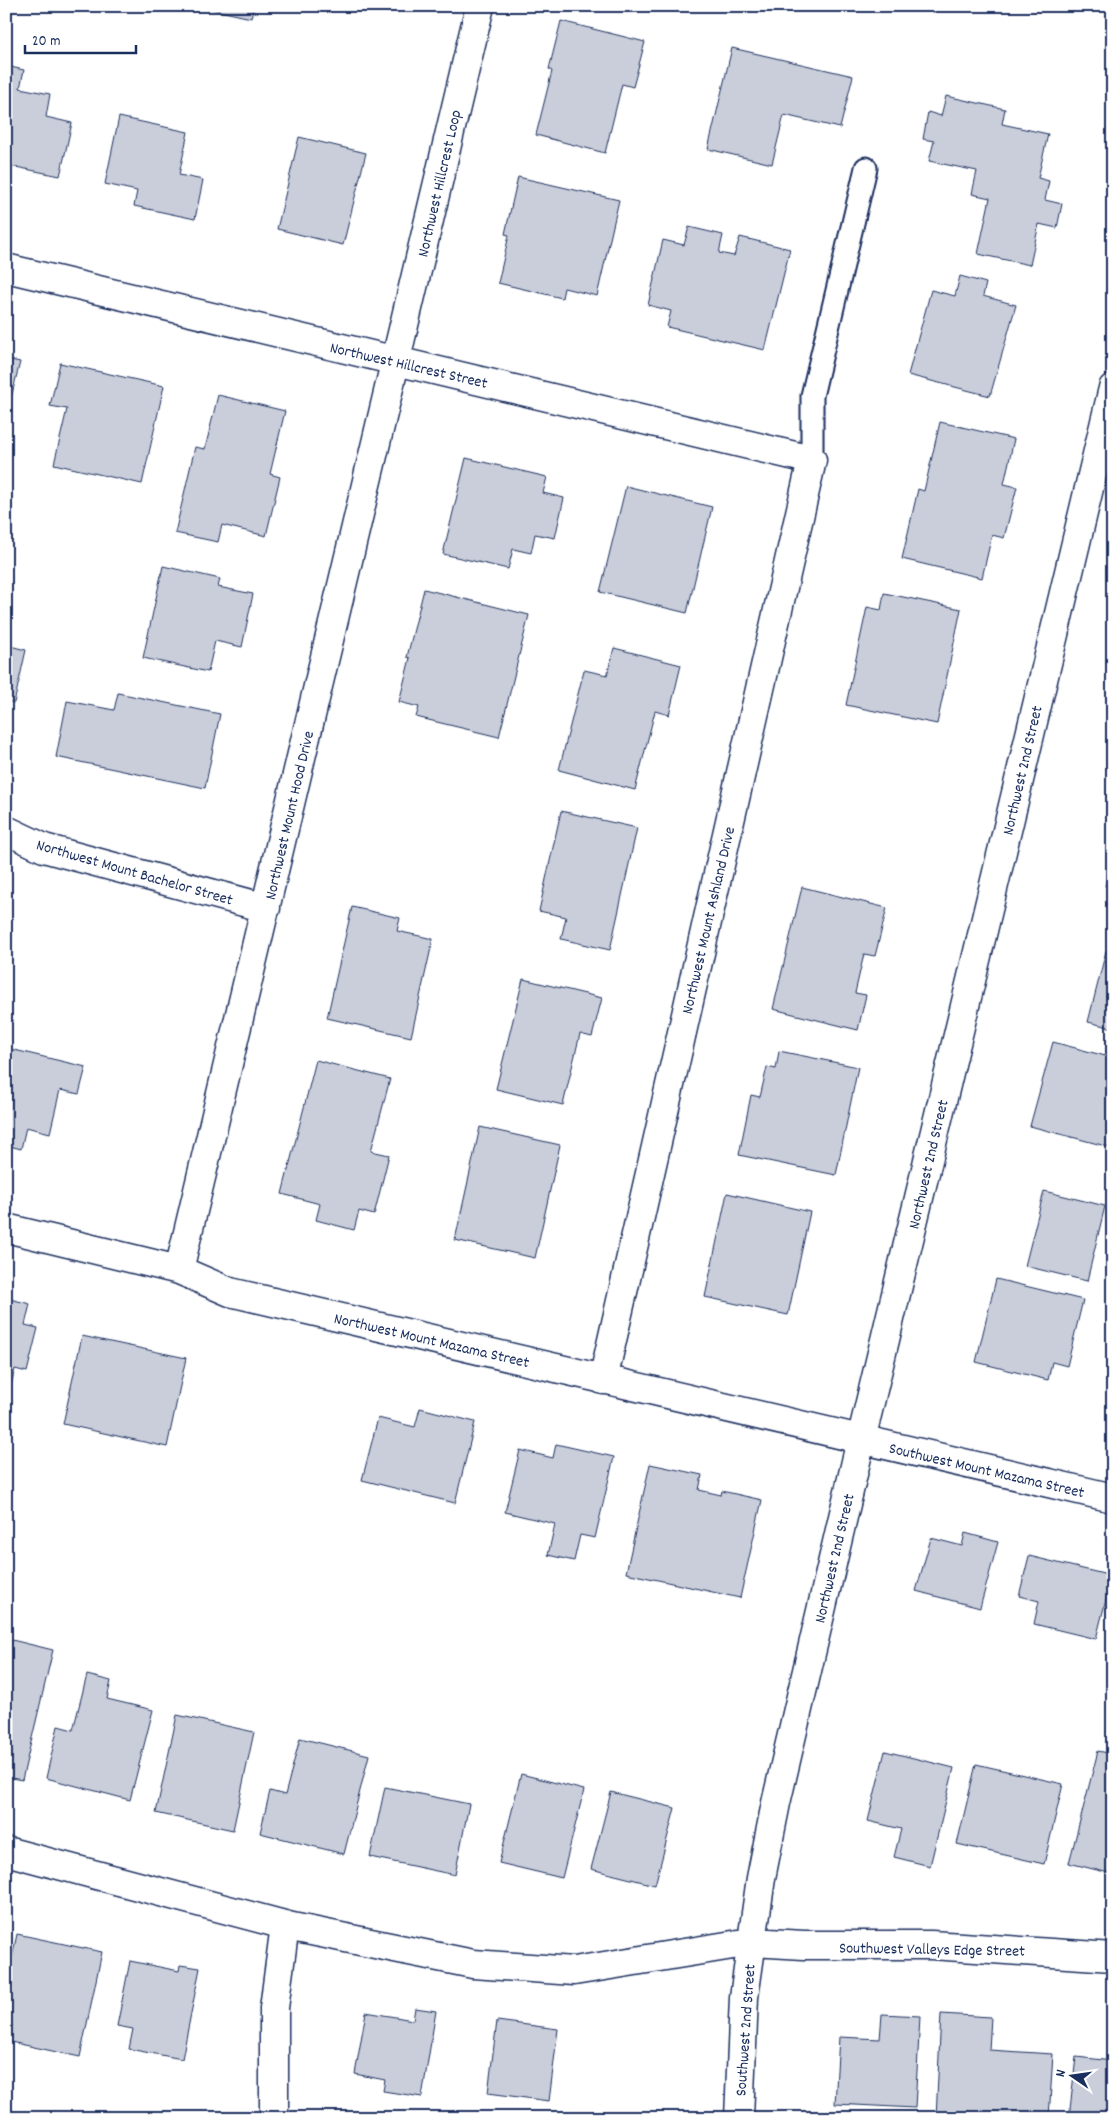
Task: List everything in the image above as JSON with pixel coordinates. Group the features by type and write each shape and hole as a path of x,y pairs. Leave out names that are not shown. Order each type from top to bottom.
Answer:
{"street":[{"name":"Northwest Hillcrest Loop","path":"396,360 480,6"},
{"name":"Northwest Hillcrest Street","path":"6,268 812,460"},
{"name":"Northwest Mount Hood Drive","path":"179,1270 396,360"},
{"name":"Northwest 2nd Street","path":"751,1942 761,1878 776,1804 861,1440 1113,388"},
{"name":"Northwest Mount Ashland Drive","path":"603,1380 812,460"},
{"name":"Northwest Mount Bachelor Street","path":"6,830 44,848 266,908"},
{"name":"Northwest Mount Mazama Street","path":"6,1228 179,1270 230,1292 861,1440"},
{"name":"Southwest Mount Mazama Street","path":"861,1440 1113,1498"},
{"name":"Southwest Valleys Edge Street","path":"6,1851 285,1925 473,1964 574,1971 751,1942 804,1945 930,1945 1113,1956"},
{"path":"274,2118 274,2008 285,1925"},
{"name":"Southwest 2nd Street","path":"739,2118 744,1997 751,1942"}],"lane":[{"path":"812,460 812,396 866,168"}],"building":[{"path":"197,6 254,6 251,18"},
{"path":"561,21 645,42 633,87 622,84 605,153 536,135 552,71 549,69"},
{"path":"732,48 853,76 840,128 784,115 772,164 708,149"},
{"path":"6,66 24,70 20,88 50,94 46,117 72,123 60,176 6,165"},
{"path":"946,96 1005,109 1002,124 1048,134 1038,178 1049,181 1045,200 1062,204 1057,228 1039,224 1030,265 978,254 990,198 972,194 977,171 929,161 934,141 923,139 928,112 941,116"},
{"path":"119,117 188,132 179,175 203,180 195,219 134,206 137,191 105,184"},
{"path":"299,137 366,153 343,245 277,229"},
{"path":"518,177 619,200 597,296 564,288 562,298 498,283 509,235 505,234"},
{"path":"689,227 723,235 719,253 734,256 740,237 790,249 765,350 667,327 671,311 648,305 663,240 684,245"},
{"path":"960,276 986,283 983,296 1016,305 990,396 908,375 931,290 955,296"},
{"path":"6,359 20,362 6,418"},
{"path":"60,363 164,386 142,484 54,464 67,409 50,406"},
{"path":"218,395 285,411 270,474 280,477 266,536 222,525 218,542 175,533 195,447 205,449"},
{"path":"940,422 1014,439 1004,484 1017,487 1004,538 992,535 982,578 902,559 918,489 924,491"},
{"path":"466,458 547,477 543,493 564,498 555,538 535,534 531,553 513,549 508,569 443,554"},
{"path":"626,486 712,507 687,613 600,592"},
{"path":"163,566 220,579 218,587 253,594 242,647 215,641 208,672 143,658"},
{"path":"424,589 529,615 499,737 416,717 419,707 399,702 410,658 407,657"},
{"path":"884,593 961,609 937,724 846,705 867,607 881,610"},
{"path":"6,645 26,650 14,703 6,701"},
{"path":"614,648 681,665 669,715 655,711 635,790 559,770 584,670 607,675"},
{"path":"118,693 220,714 205,788 56,757 67,701 114,710"},
{"path":"561,811 637,828 610,950 561,939 566,917 539,911"},
{"path":"1113,856 1113,888 1105,886"},
{"path":"802,887 887,908 875,956 864,954 855,993 866,995 858,1030 773,1009"},
{"path":"352,907 400,918 397,931 433,939 411,1037 327,1018"},
{"path":"1106,951 1113,952 1113,1028 1088,1022"},
{"path":"523,979 602,998 592,1037 580,1034 563,1105 496,1089"},
{"path":"1053,1042 1113,1058 1113,1148 1030,1126"},
{"path":"6,1048 86,1067 79,1094 60,1090 50,1133 26,1127 21,1149 6,1145"},
{"path":"779,1051 858,1067 836,1175 739,1155 751,1095 760,1097 767,1067 776,1069"},
{"path":"316,1060 390,1079 371,1151 389,1155 374,1215 359,1211 354,1230 316,1220 320,1204 282,1194"},
{"path":"480,1127 560,1145 535,1258 455,1240"},
{"path":"1044,1191 1105,1206 1087,1281 1025,1266"},
{"path":"727,1193 810,1212 788,1315 705,1297"},
{"path":"996,1279 1083,1300 1067,1366 1052,1362 1048,1380 976,1362"},
{"path":"6,1298 30,1304 25,1325 38,1328 27,1372 15,1369 7,1401"},
{"path":"82,1336 186,1358 167,1447 63,1424"},
{"path":"420,1408 475,1422 455,1503 362,1480 378,1418 415,1427"},
{"path":"556,1444 614,1457 595,1538 580,1535 574,1561 548,1555 555,1524 505,1512 520,1450 553,1458"},
{"path":"650,1464 702,1475 699,1490 721,1495 722,1491 762,1500 740,1598 626,1573"},
{"path":"965,1533 998,1542 980,1608 916,1591 931,1538 962,1546"},
{"path":"1029,1556 1112,1576 1096,1639 1034,1624 1039,1601 1019,1596"},
{"path":"12,1640 53,1650 22,1780 6,1777 6,1664"},
{"path":"87,1675 111,1681 107,1699 153,1710 130,1800 46,1778 58,1726 73,1730"},
{"path":"177,1715 254,1732 233,1830 156,1813"},
{"path":"300,1738 369,1755 344,1854 260,1833 270,1791 285,1795"},
{"path":"885,1751 954,1768 930,1866 894,1857 901,1829 868,1821"},
{"path":"1098,1751 1113,1754 1113,1874 1069,1863"},
{"path":"976,1764 1063,1784 1044,1864 957,1844"},
{"path":"521,1774 584,1790 562,1878 499,1863"},
{"path":"385,1787 469,1804 455,1875 370,1857"},
{"path":"611,1792 675,1808 655,1885 591,1869"},
{"path":"17,1934 102,1952 80,2057 6,2041 6,1986"},
{"path":"130,1961 179,1971 180,1965 200,1968 182,2059 129,2049 133,2029 117,2026"},
{"path":"415,2008 436,2011 422,2097 383,2091 385,2080 355,2074 366,2012 413,2020"},
{"path":"882,2014 920,2016 915,2108 835,2104 839,2037 880,2039"},
{"path":"941,2014 991,2017 989,2050 1053,2054 1049,2118 936,2118"},
{"path":"497,2021 558,2029 549,2101 488,2093"},
{"path":"1076,2057 1113,2061 1113,2118 1069,2118"}]}
